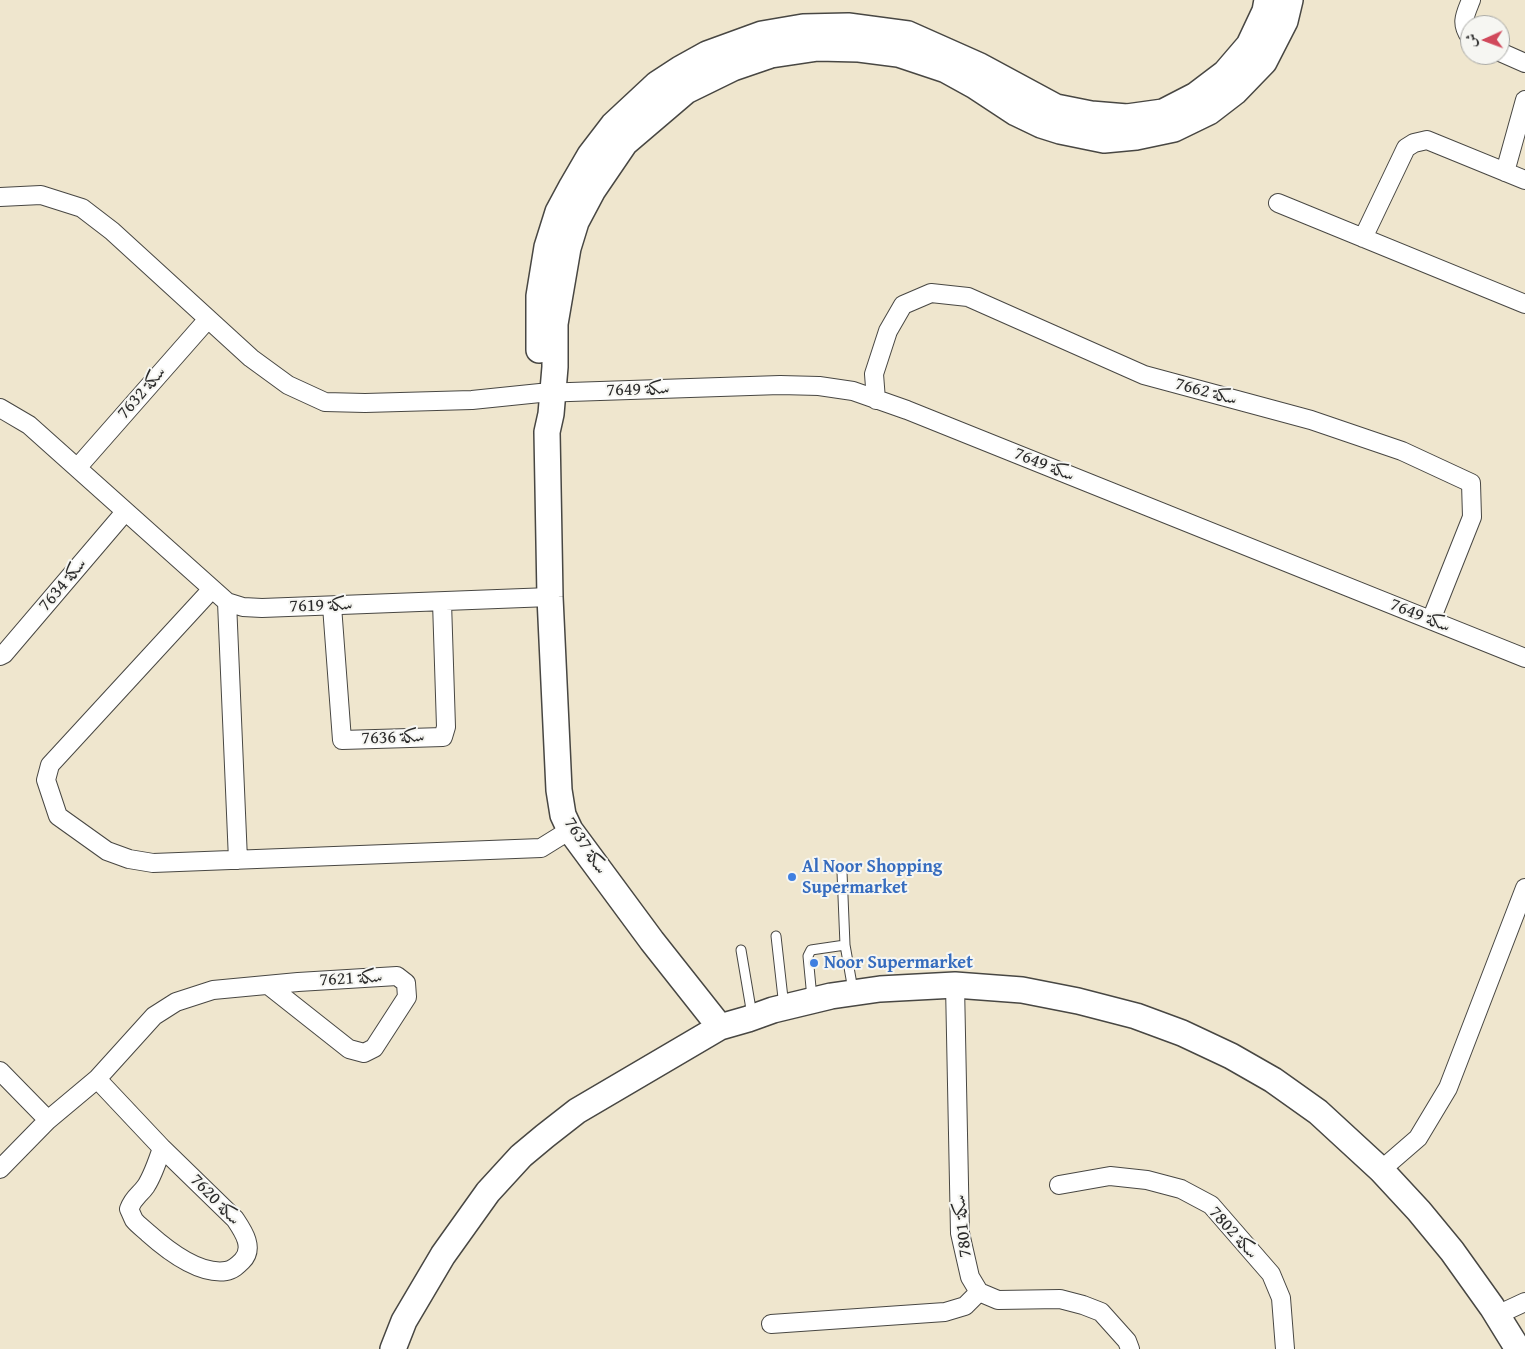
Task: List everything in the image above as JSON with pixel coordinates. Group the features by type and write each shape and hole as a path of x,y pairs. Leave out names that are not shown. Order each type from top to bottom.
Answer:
{"street":[{"path":"547,393 539,296 547,247 558,212 590,155 613,125 657,84 707,54 762,34 803,27 848,26 908,34 980,66 1056,107 1091,114 1127,117 1163,112 1196,95 1225,73 1248,45 1265,10 1267,0"},
{"path":"550,597 547,432 542,413 555,367 555,324 568,248 576,222 593,190 625,143 686,90 733,68 771,55 818,48 859,49 898,54 946,70 975,86 1016,114 1041,125 1104,140 1136,137 1174,129 1209,112 1235,92 1264,62 1284,21 1290,0"},
{"path":"1465,15 1471,0"},
{"path":"1510,56 1525,63"},
{"path":"1505,172 1525,100"},
{"path":"1363,238 1406,148 1414,143 1427,140 1525,180"},
{"name":"سكة 7649","path":"0,197 40,195 82,208 112,231 250,358 288,385 325,402 365,403 472,400 547,393 780,385 819,386 853,392 907,410 1525,658"},
{"path":"1278,203 1525,304"},
{"name":"سكة 7662","path":"876,400 874,374 888,331 903,304 931,293 968,297 1144,375 1311,420 1402,451 1447,470 1471,483 1472,517 1431,620"},
{"name":"سكة 7632","path":"77,468 208,319"},
{"name":"سكة 7619","path":"0,408 29,425 227,602 243,607 262,608 550,597"},
{"name":"سكة 7634","path":"0,656 4,654 125,512"},
{"path":"212,589 50,765 46,780 58,816 108,851 129,859 153,863 541,848 570,830"},
{"name":"سكة 7637","path":"550,597 559,790 564,815 570,830 652,941 720,1027"},
{"path":"227,602 238,860"},
{"name":"سكة 7636","path":"332,606 342,740 443,737 446,727 442,602"},
{"path":"1381,1170 1418,1138 1448,1088 1525,888"},
{"name":"سكة 7621","path":"0,1169 48,1120 97,1079 154,1016 176,1002 213,990 268,985 397,976 406,983 407,997 374,1048 364,1053 349,1049 268,985"},
{"path":"393,1349 404,1322 443,1255 488,1192 521,1156 577,1111 720,1027 784,1007 831,996 880,989 955,985 1022,990 1078,1001 1136,1016 1182,1033 1232,1056 1273,1080 1318,1112 1381,1170 1419,1211 1452,1251 1497,1315 1518,1349"},
{"name":"سكة 7801","path":"955,985 960,1233 970,1277 978,1292"},
{"path":"0,1072 48,1120"},
{"name":"سكة 7620","path":"97,1079 162,1148 236,1219 248,1245 245,1258 236,1267 227,1271 210,1270 194,1265 176,1256 135,1220 129,1209 132,1200 145,1186 162,1148"},
{"name":"سكة 7802","path":"1059,1185 1110,1176 1148,1180 1181,1189 1211,1205 1271,1274 1280,1298 1285,1349"},
{"path":"770,1324 945,1312 965,1306 978,1292 998,1300 1060,1299 1083,1305 1101,1312 1127,1340 1130,1349"},
{"path":"1497,1315 1525,1302"}],"lane":[{"path":"842,872 845,945 854,993"},
{"path":"776,936 784,1007"},
{"path":"813,1000 808,956 811,950 845,945"},
{"path":"742,950 753,1017"}],"place":[{"name":"Al Noor Shopping Supermarket","path":"792,877"},
{"name":"Noor Supermarket","path":"814,963"}]}
